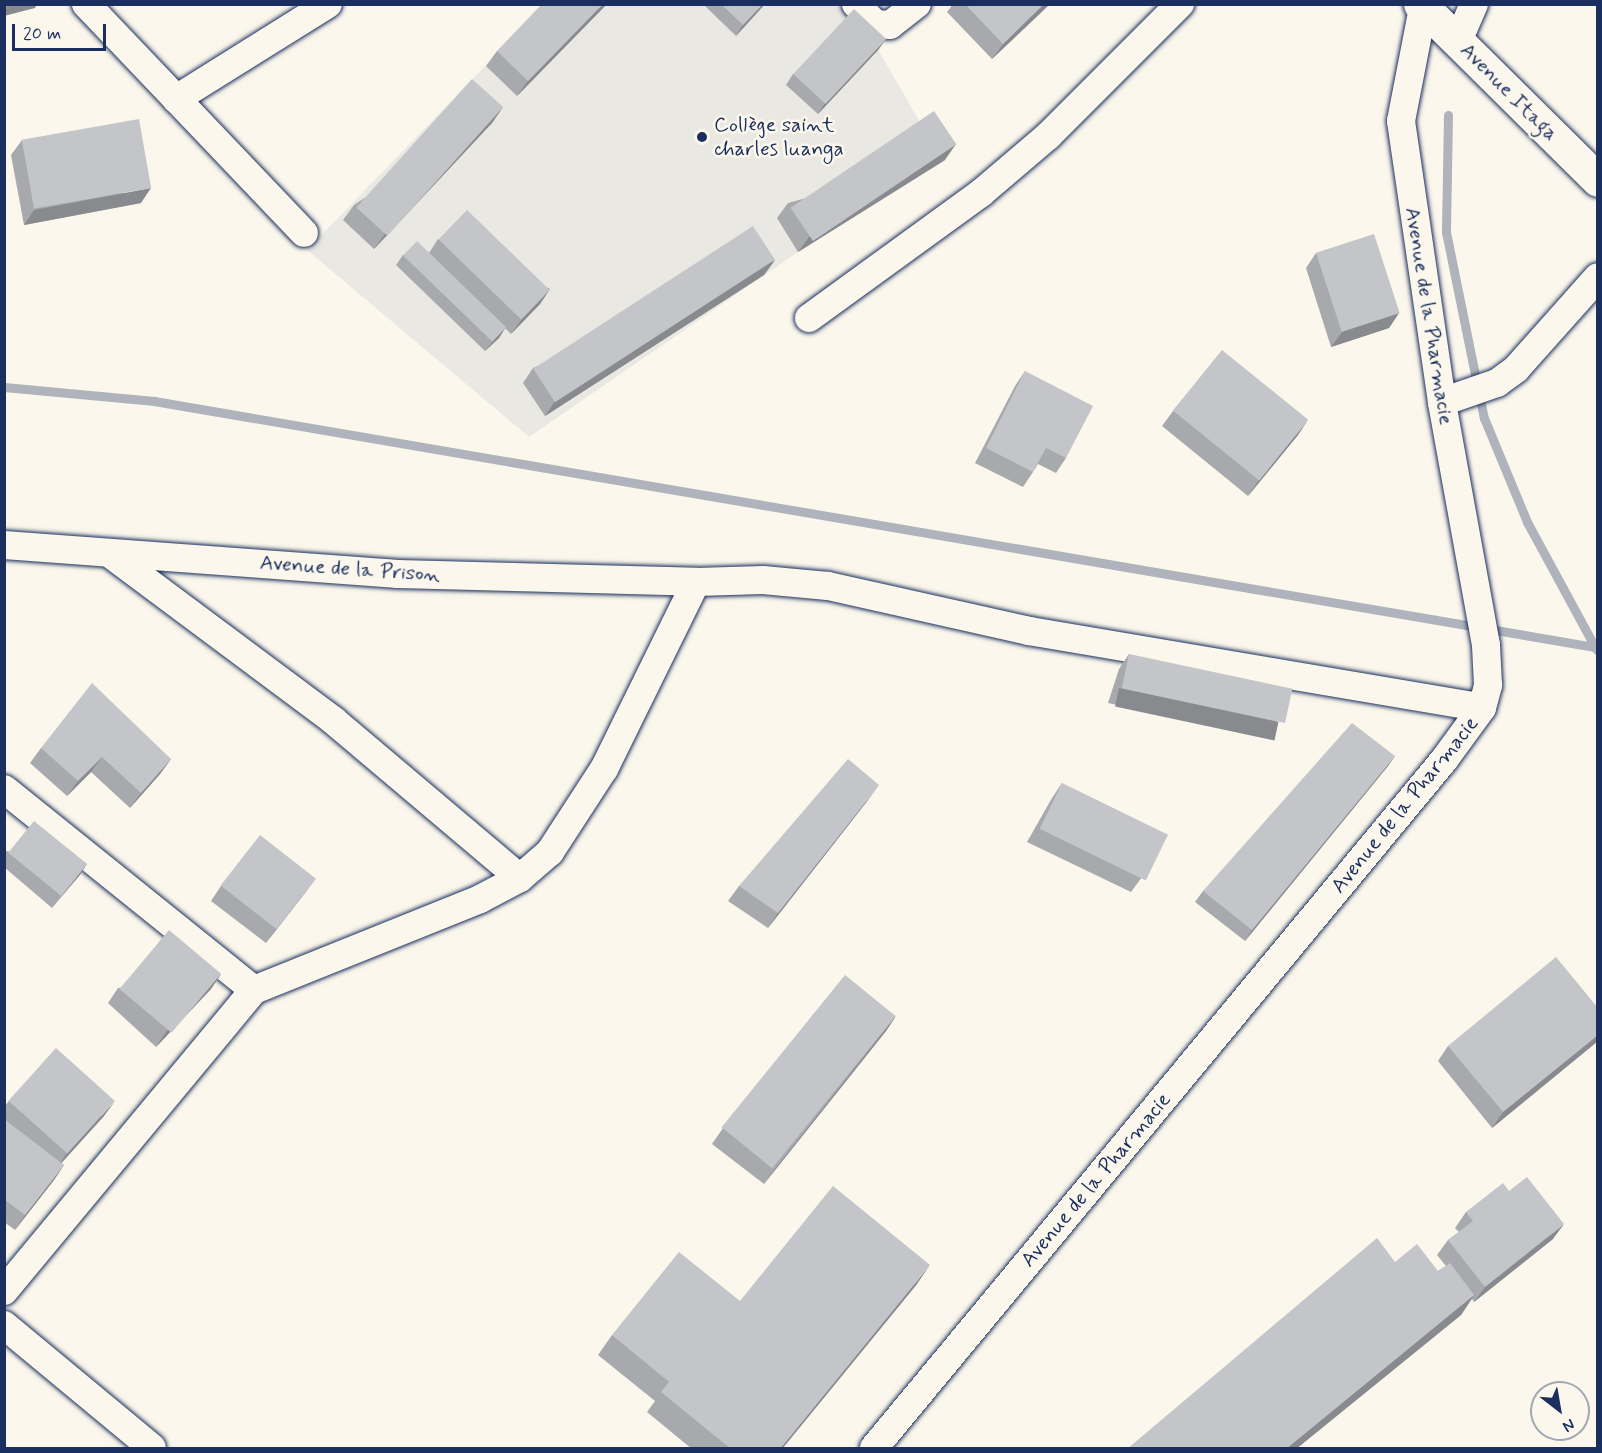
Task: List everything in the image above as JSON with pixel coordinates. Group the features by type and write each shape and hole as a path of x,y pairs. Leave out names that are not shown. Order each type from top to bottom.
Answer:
{"street":[{"path":"86,4 304,233"},
{"path":"176,99 328,4"},
{"path":"856,4 875,24 890,25 917,4"},
{"path":"809,318 981,193 1040,143 1180,4"},
{"path":"1458,41 1474,4"},
{"name":"Avenue Itaga","path":"1421,6 1598,180"},
{"name":"Avenue de la Pharmacie","path":"874,1449 1444,760 1482,708 1488,685 1486,645 1451,400 1401,121 1421,6"},
{"path":"1451,400 1497,383 1516,369 1598,277"},
{"name":"Avenue de la Prison","path":"4,545 398,574 696,582 763,580 828,586 1029,631 1482,708"},
{"path":"110,553 334,721 520,878"},
{"path":"4,1291 254,990 480,899 520,878 550,852 604,769 696,582"},
{"path":"4,789 254,990"},
{"path":"4,1325 152,1449"}],"shaded area":[{"path":"544,5 838,5 872,39 939,155 529,437 307,250"}],"building":[{"path":"542,4 603,4 528,81 497,51"},
{"path":"721,4 763,4 743,25"},
{"path":"965,4 1044,4 1003,44"},
{"path":"854,9 886,39 825,104 793,74"},
{"path":"472,79 503,107 387,236 356,208"},
{"path":"934,111 956,144 813,241 791,208"},
{"path":"139,119 151,188 34,209 22,140"},
{"path":"467,210 550,290 521,319 439,239"},
{"path":"753,226 775,260 555,402 533,369"},
{"path":"1374,234 1400,313 1342,332 1316,253"},
{"path":"417,241 506,327 492,342 403,255"},
{"path":"1222,350 1308,420 1259,480 1173,411"},
{"path":"1025,371 1093,406 1066,458 1046,448 1033,472 986,448"},
{"path":"1129,654 1292,689 1285,723 1122,688"},
{"path":"92,683 171,759 141,793 102,757 78,781 41,748"},
{"path":"1352,723 1395,756 1252,930 1203,891"},
{"path":"848,759 879,785 778,913 739,886"},
{"path":"1062,783 1168,835 1146,881 1040,829"},
{"path":"34,821 87,864 61,896 8,853"},
{"path":"260,835 316,879 277,929 221,885"},
{"path":"169,930 221,974 172,1033 120,989"},
{"path":"1556,957 1598,1008 1598,1035 1503,1112 1448,1046"},
{"path":"845,975 896,1016 772,1168 722,1127"},
{"path":"56,1048 115,1101 67,1154 8,1101"},
{"path":"4,1119 64,1165 25,1215 4,1199"},
{"path":"1527,1177 1564,1224 1485,1287 1448,1240 1473,1221 1466,1212 1503,1183 1509,1191"},
{"path":"833,1186 930,1265 780,1449 731,1449 661,1392 669,1382 612,1335 679,1252 740,1301"},
{"path":"1377,1238 1395,1262 1417,1244 1438,1271 1450,1263 1474,1295 1286,1449 1127,1449"}],"waterway":[{"path":"1448,115 1446,232 1484,418 1527,522 1596,649"},
{"path":"4,387 154,401 1595,647"}],"place":[{"name":"Collège saint charles luanga","path":"702,137"}]}
